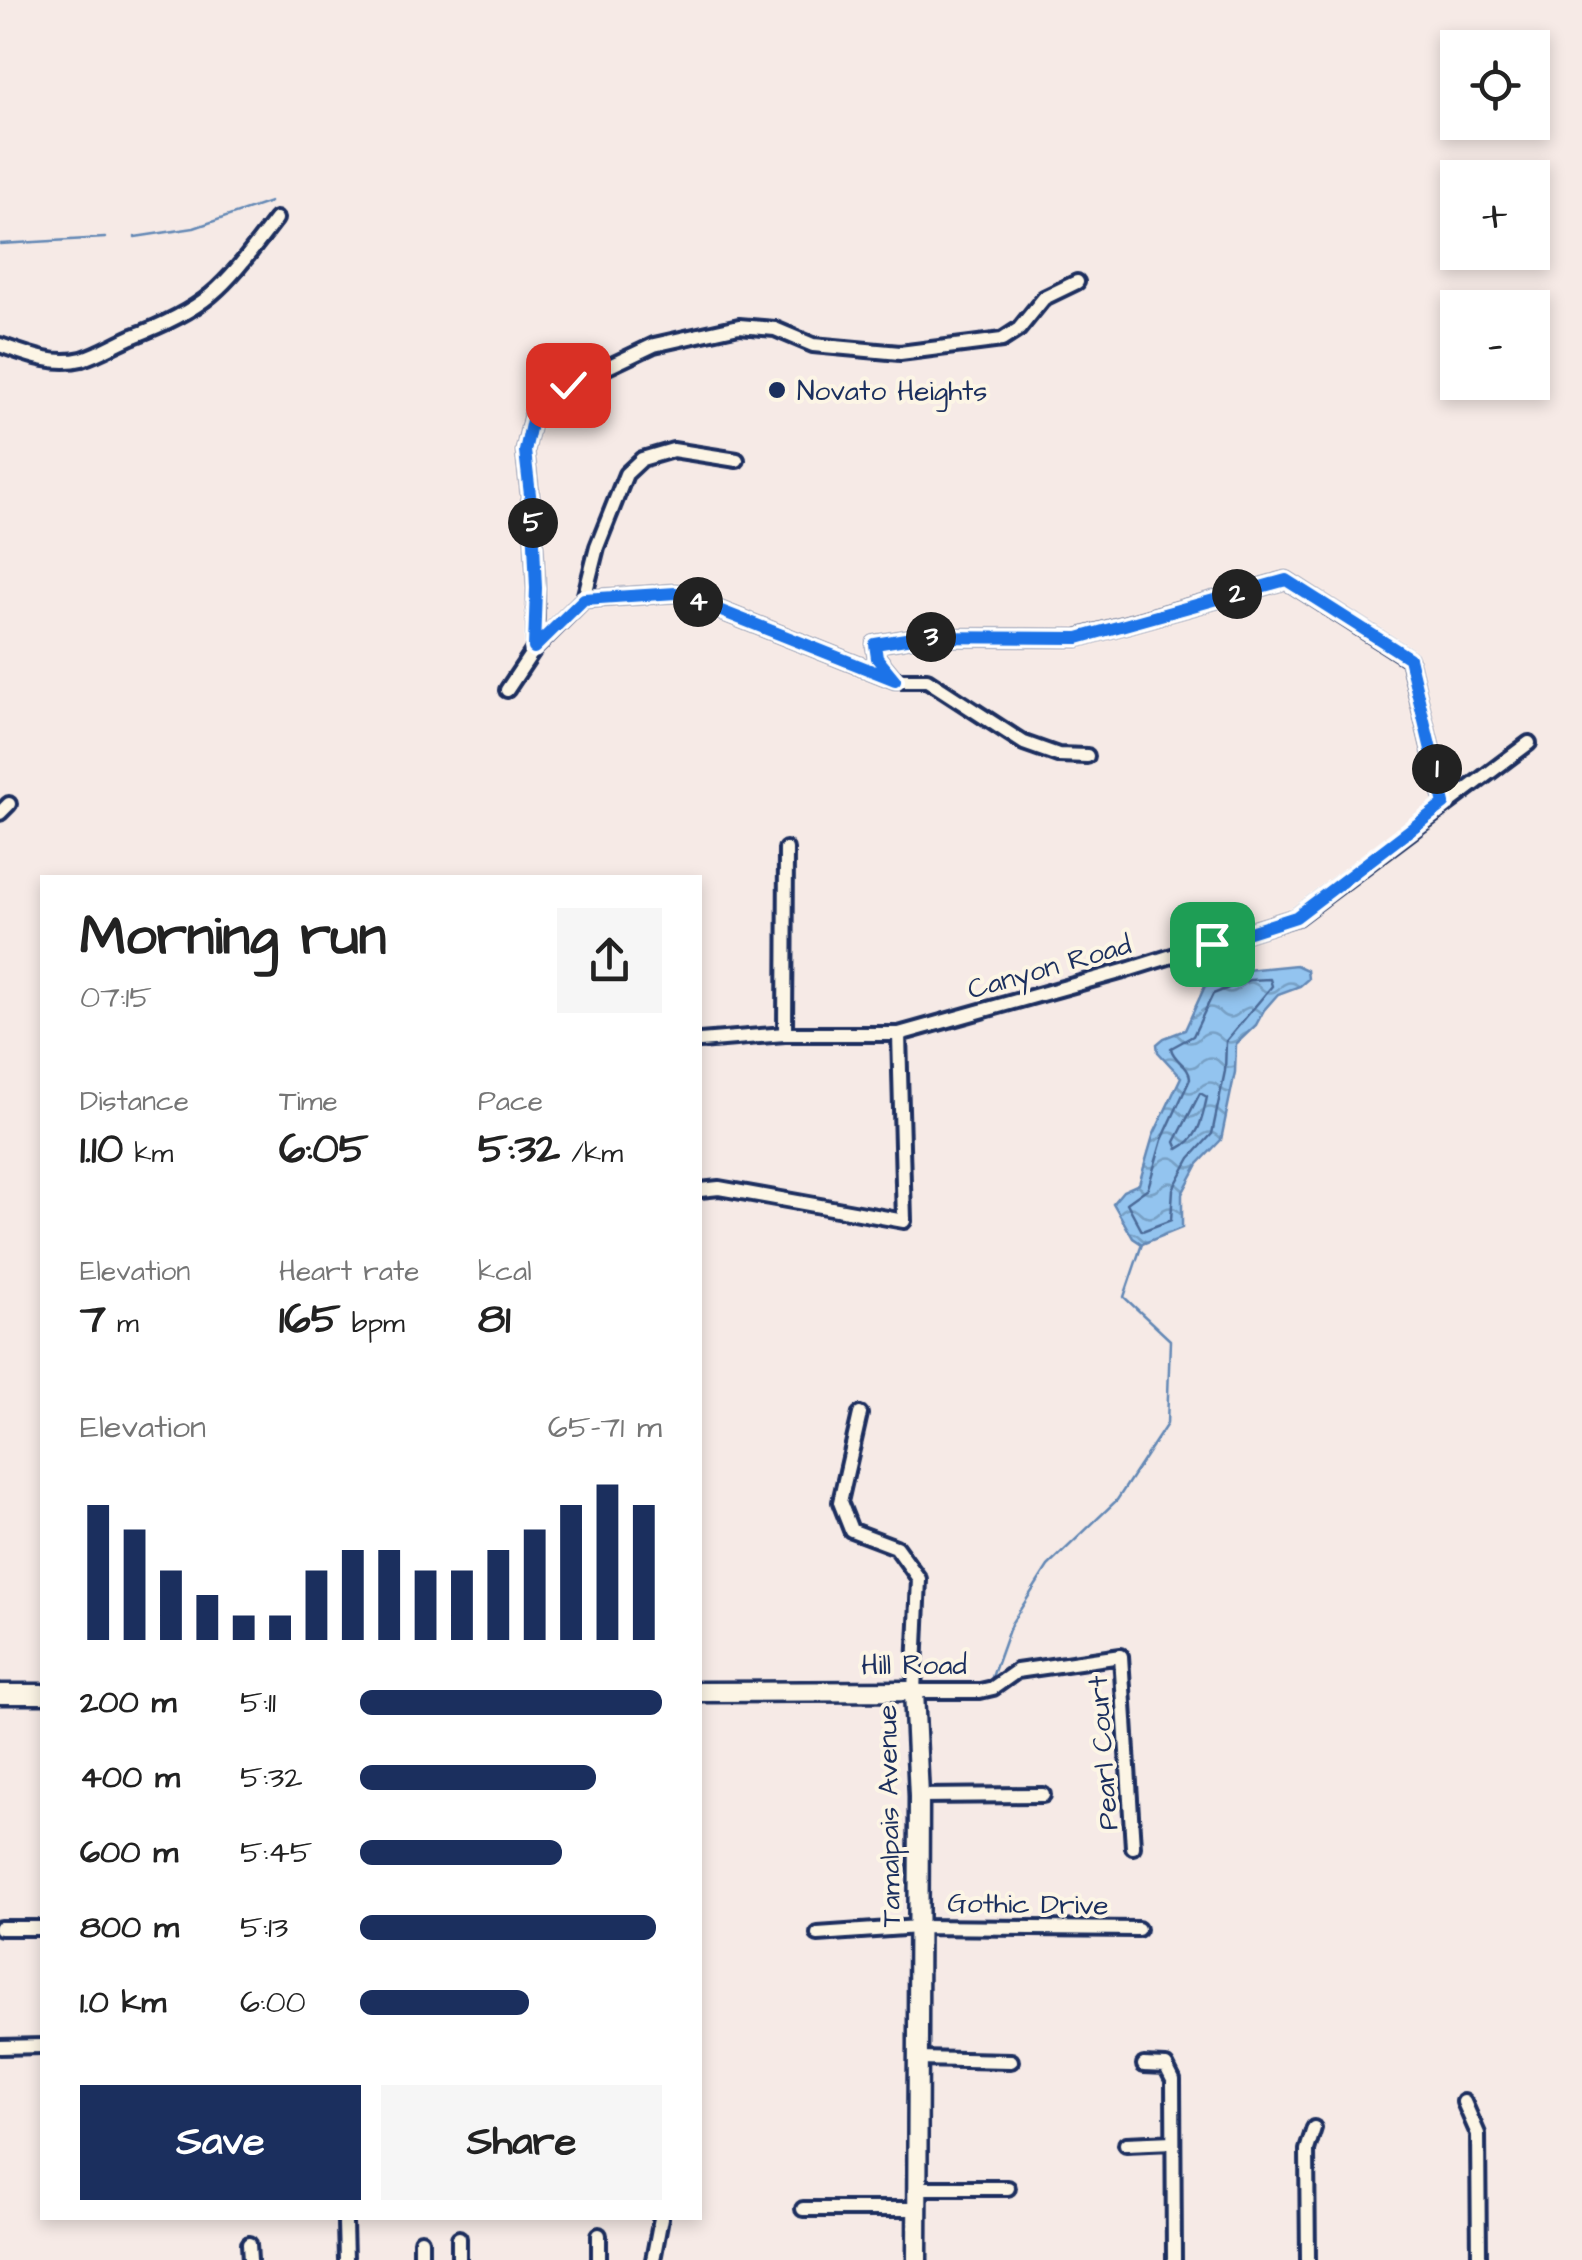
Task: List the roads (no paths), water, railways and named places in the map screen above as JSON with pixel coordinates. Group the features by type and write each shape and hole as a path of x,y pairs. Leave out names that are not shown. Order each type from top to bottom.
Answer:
{"street":[{"path":"0,345 42,360 80,359 170,324 199,307 226,284 276,218"},
{"path":"534,648 536,571 525,451 536,402 654,345 740,326 775,329 812,345 900,352 1002,340 1019,328 1044,298 1076,282"},
{"path":"506,690 534,648 584,599 597,547 626,474 642,460 673,450 737,460"},
{"path":"895,680 877,658 875,644 918,637 1078,638 1286,580 1409,658 1444,804"},
{"path":"584,599 676,593 895,680 927,680 1024,742 1058,755 1087,756"},
{"name":"Canyon Road","path":"702,1041 785,1034 899,1034 1296,917 1529,743"},
{"path":"785,1034 786,849"},
{"path":"702,1190 719,1188 904,1221 899,1034"},
{"name":"Tamalpais Avenue","path":"860,1414 840,1502 851,1530 896,1548 919,1579 914,1691 919,1796 916,2260"},
{"name":"Hill Road","path":"702,1692 980,1691 992,1688 1017,1670 1121,1656"},
{"name":"Pearl Court","path":"1121,1656 1134,1846"},
{"path":"0,1694 40,1694"},
{"path":"919,1796 1043,1795"},
{"name":"Gothic Drive","path":"818,1934 918,1927 1138,1929"},
{"path":"0,1928 40,1928"},
{"path":"0,2047 40,2046"},
{"path":"917,2059 1010,2061"},
{"path":"1144,2065 1166,2066 1173,2080 1174,2260"},
{"path":"1464,2102 1478,2134 1479,2260"},
{"path":"1308,2260 1307,2150 1314,2128"},
{"path":"1126,2144 1173,2142"},
{"path":"917,2188 1008,2188"},
{"path":"803,2209 917,2208"},
{"path":"654,2260 662,2220"},
{"path":"345,2223 346,2260"},
{"path":"599,2235 599,2260"},
{"path":"459,2238 459,2260"},
{"path":"421,2240 421,2260"},
{"path":"249,2244 250,2260"}],"water":[{"path":"1296,965 1307,970 1308,979 1278,994 1256,1025 1236,1044 1235,1072 1221,1140 1198,1164 1182,1194 1182,1228 1142,1244 1133,1238 1113,1203 1123,1191 1139,1184 1153,1136 1181,1077 1158,1052 1157,1044 1185,1030 1205,986 1246,970"}],"waterway":[{"path":"135,237 194,228 270,202"},
{"path":"0,244 105,238"},
{"path":"991,1680 1011,1624 1048,1566 1117,1500 1167,1424 1170,1340 1124,1297 1142,1244"}],"place":[{"name":"Novato Heights","path":"777,390"}]}
